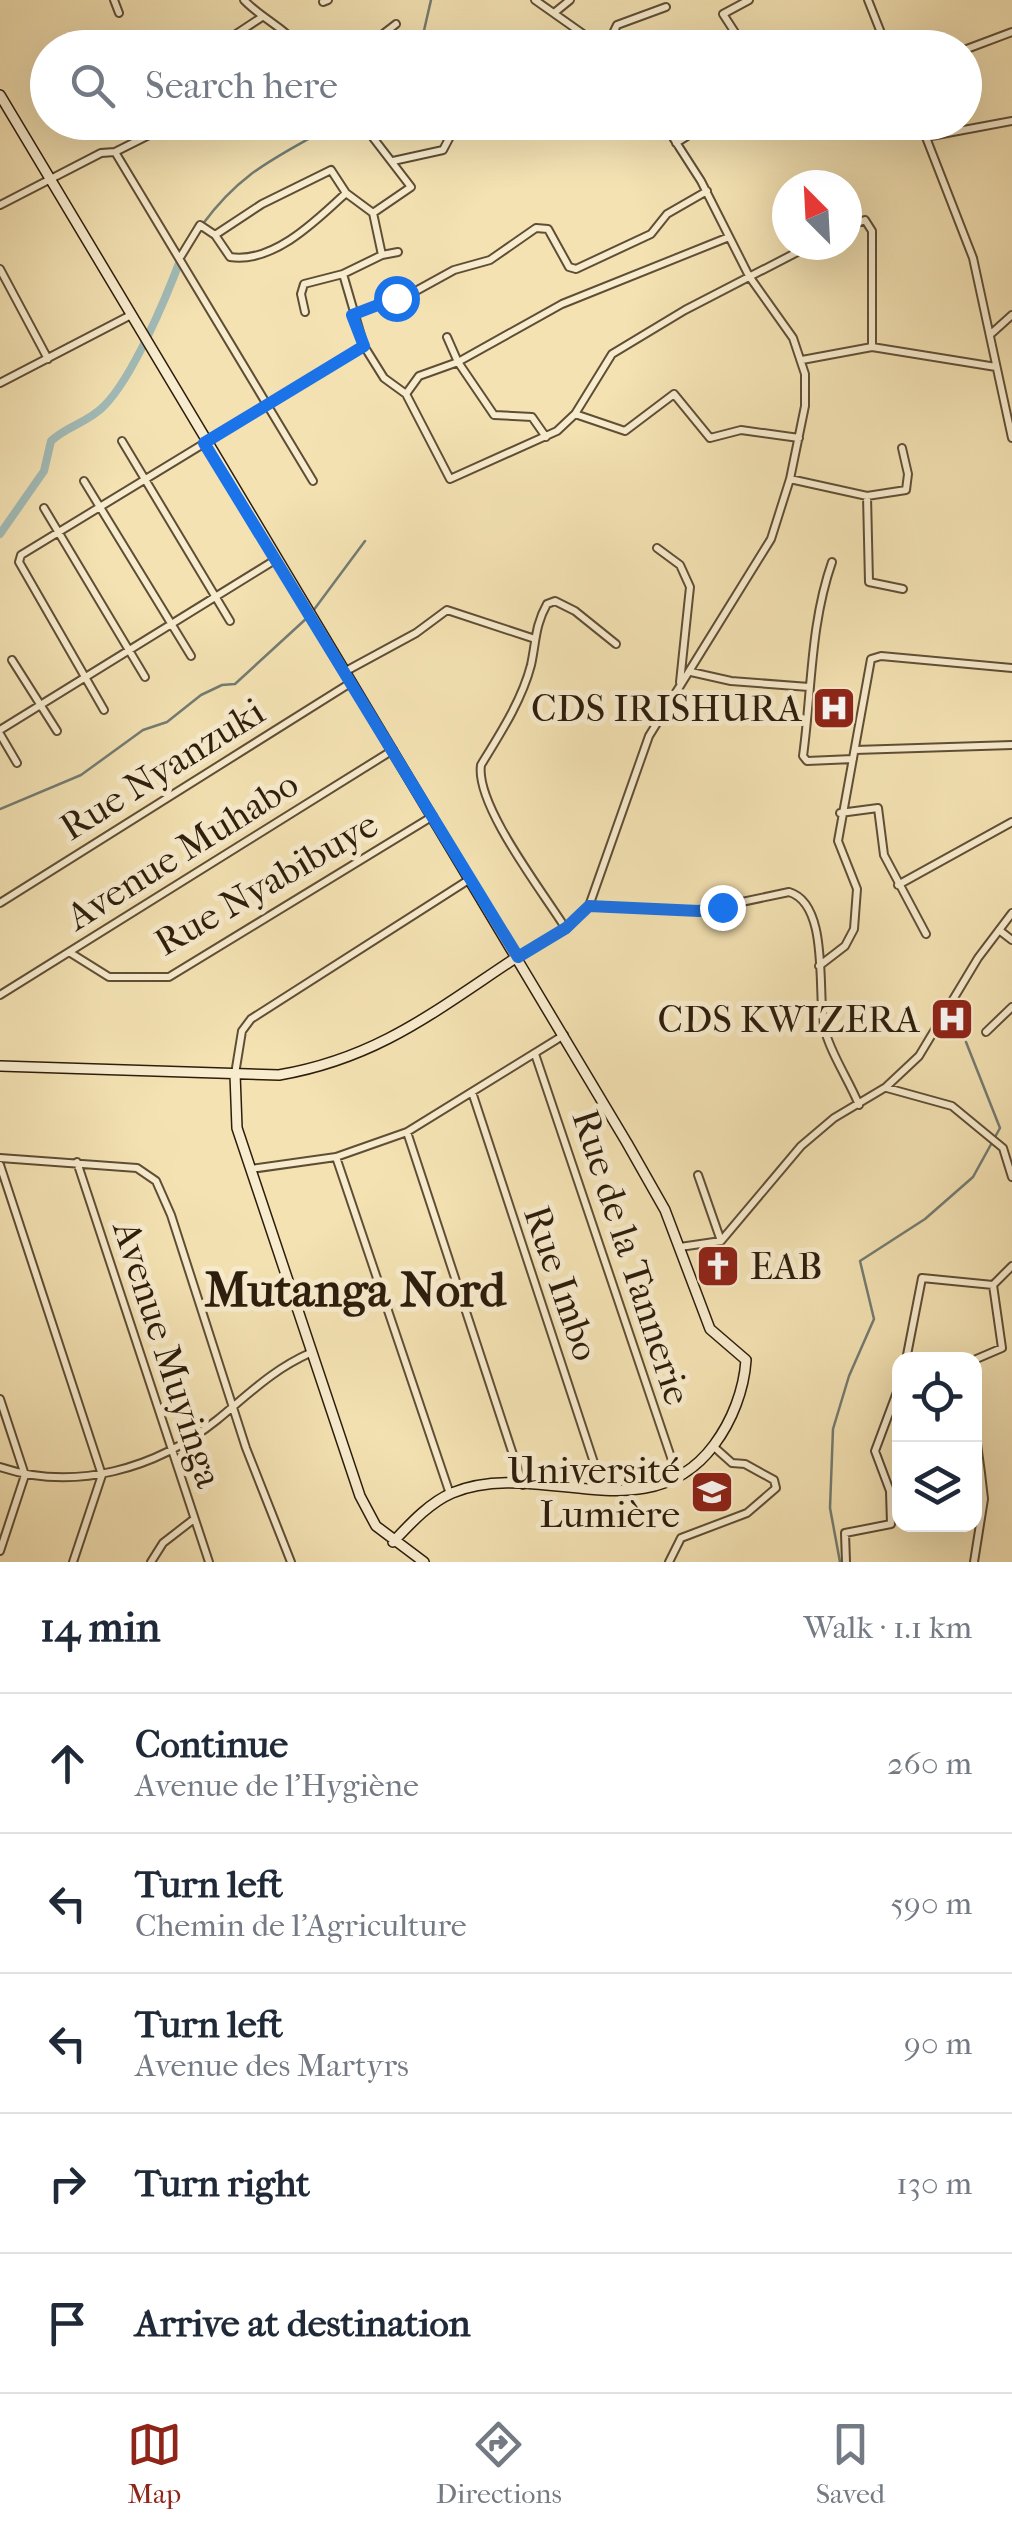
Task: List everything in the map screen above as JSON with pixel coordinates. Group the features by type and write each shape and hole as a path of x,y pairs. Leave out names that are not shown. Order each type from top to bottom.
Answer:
{"street":[{"path":"114,0 119,13"},
{"path":"244,0 284,30"},
{"path":"534,0 576,30"},
{"path":"554,13 570,0"},
{"path":"733,30 723,14 748,0"},
{"path":"868,0 880,30"},
{"path":"614,30 617,25 666,6"},
{"path":"242,30 262,17"},
{"path":"388,30 396,24"},
{"path":"982,43 1012,32"},
{"path":"0,95 54,178 150,352 471,878 665,1210 710,1328 746,1360 736,1405 714,1446 678,1478 638,1492 479,1486 450,1494 420,1514 393,1542"},
{"path":"982,127 1012,121"},
{"path":"0,205 101,153 115,152 139,140"},
{"path":"374,213 410,189 376,140"},
{"path":"393,161 443,150 448,140"},
{"path":"0,1066 278,1075 366,1053 566,928 589,906 649,736 771,539 790,479 806,392 802,360 783,319 749,276 707,191 674,140"},
{"path":"676,143 681,140"},
{"path":"927,140 973,258 1012,438"},
{"path":"115,152 312,481"},
{"path":"215,235 328,170 346,193 374,213 382,255"},
{"path":"352,315 414,292 454,270 490,260 536,228 548,229 569,267 576,269 650,234 667,214 707,191"},
{"path":"181,257 198,226 215,235 226,254 235,259 267,250 305,230 346,193"},
{"path":"862,222 866,220 872,232 872,347"},
{"path":"406,394 419,376 458,362 562,304 730,237"},
{"path":"305,312 301,294 304,284 398,252"},
{"path":"342,274 364,346 384,378 406,394 450,479 546,438 575,414 612,354 781,260"},
{"path":"0,269 48,358"},
{"path":"991,334 1012,315"},
{"path":"0,381 129,316"},
{"path":"447,337 458,362 494,415 532,416 546,438"},
{"path":"104,710 19,562 21,555 364,346"},
{"path":"802,360 872,347 996,367"},
{"path":"575,414 625,430 674,394 710,438 741,430 799,438"},
{"path":"122,441 230,621"},
{"path":"790,479 867,496 909,487 902,448"},
{"path":"84,480 192,656"},
{"path":"867,496 869,582 903,589"},
{"path":"44,508 146,677"},
{"path":"658,548 680,565 690,586 680,683"},
{"path":"17,763 0,732 275,560"},
{"path":"832,562 816,611 817,644 809,688 805,759 854,759"},
{"path":"566,928 489,803 480,776 481,765 521,692 530,666 532,638 547,604 556,601 575,610 616,644"},
{"path":"346,671 416,633 447,610 532,638"},
{"path":"820,966 845,946 854,929 857,890 838,842 868,663 876,656 1012,668"},
{"path":"12,660 56,730"},
{"path":"691,672 731,681 809,688"},
{"name":"Rue Nyanzuki","path":"0,903 352,682"},
{"path":"856,750 1012,745"},
{"name":"Avenue Muhabo","path":"0,995 393,750"},
{"path":"840,813 878,808 884,855 926,934"},
{"name":"Rue Nyabibuye","path":"69,952 89,969 108,977 169,977 432,816"},
{"path":"898,885 1012,822"},
{"path":"424,1562 393,1542 366,1510 250,1169 235,1115 234,1074 242,1031 251,1019 471,878"},
{"path":"589,906 699,911 789,892 808,908 821,950 825,1032 859,1105"},
{"path":"680,1247 721,1242 801,1146 834,1118 886,1087 919,1056 1012,913"},
{"path":"999,930 1012,940"},
{"path":"986,1032 1012,1008"},
{"path":"250,1169 336,1157 407,1132 564,1035"},
{"name":"Rue de la Tannerie","path":"536,1054 678,1478"},
{"path":"886,1087 952,1106 1003,1148 1012,1177"},
{"name":"Rue Imbo","path":"472,1092 603,1491"},
{"path":"407,1132 523,1485"},
{"path":"336,1157 450,1494"},
{"path":"73,1562 102,1475 0,1162 77,1162 137,1168 160,1187 266,1505 292,1562"},
{"name":"Avenue Muyinga","path":"77,1162 209,1562"},
{"path":"698,1175 721,1242"},
{"path":"993,1285 1012,1266"},
{"path":"908,1352 922,1278 993,1285"},
{"path":"982,1357 1002,1348 993,1285"},
{"path":"0,1467 25,1476 102,1475 172,1449 233,1406 271,1372 310,1353"},
{"path":"0,1399 25,1476 0,1551"},
{"path":"846,1562 845,1532 891,1524 890,1491 876,1451 892,1406"},
{"path":"669,1562 681,1538 747,1513 776,1488 774,1480 745,1464 732,1463 714,1446"},
{"path":"150,1562 163,1544 194,1520"},
{"path":"974,1562 979,1532"}],"waterway":[{"path":"424,30 431,0"},
{"path":"202,225 248,177 306,140"},
{"path":"0,534 44,471 51,441 98,411 115,393 158,315 181,258"},
{"path":"313,611 365,541"},
{"path":"0,809 81,775 143,730 167,722 201,695 222,685 235,684 308,617"},
{"path":"840,1562 830,1508 833,1429 849,1376 874,1319 860,1261 925,1219 973,1177 1000,1128 966,1042"}],"place":[{"name":"CDS IRISHURA","path":"834,708"},
{"name":"CDS KWIZERA","path":"952,1019"},
{"name":"EAB","path":"718,1266"},
{"name":"Université Lumière","path":"712,1492"}],"district":[{"name":"Mutanga Nord","path":"355,1289"}],"route":[{"path":"396,298 352,315 364,346 310,383 204,443 518,957 566,928 589,906 699,911 722,907"}]}
